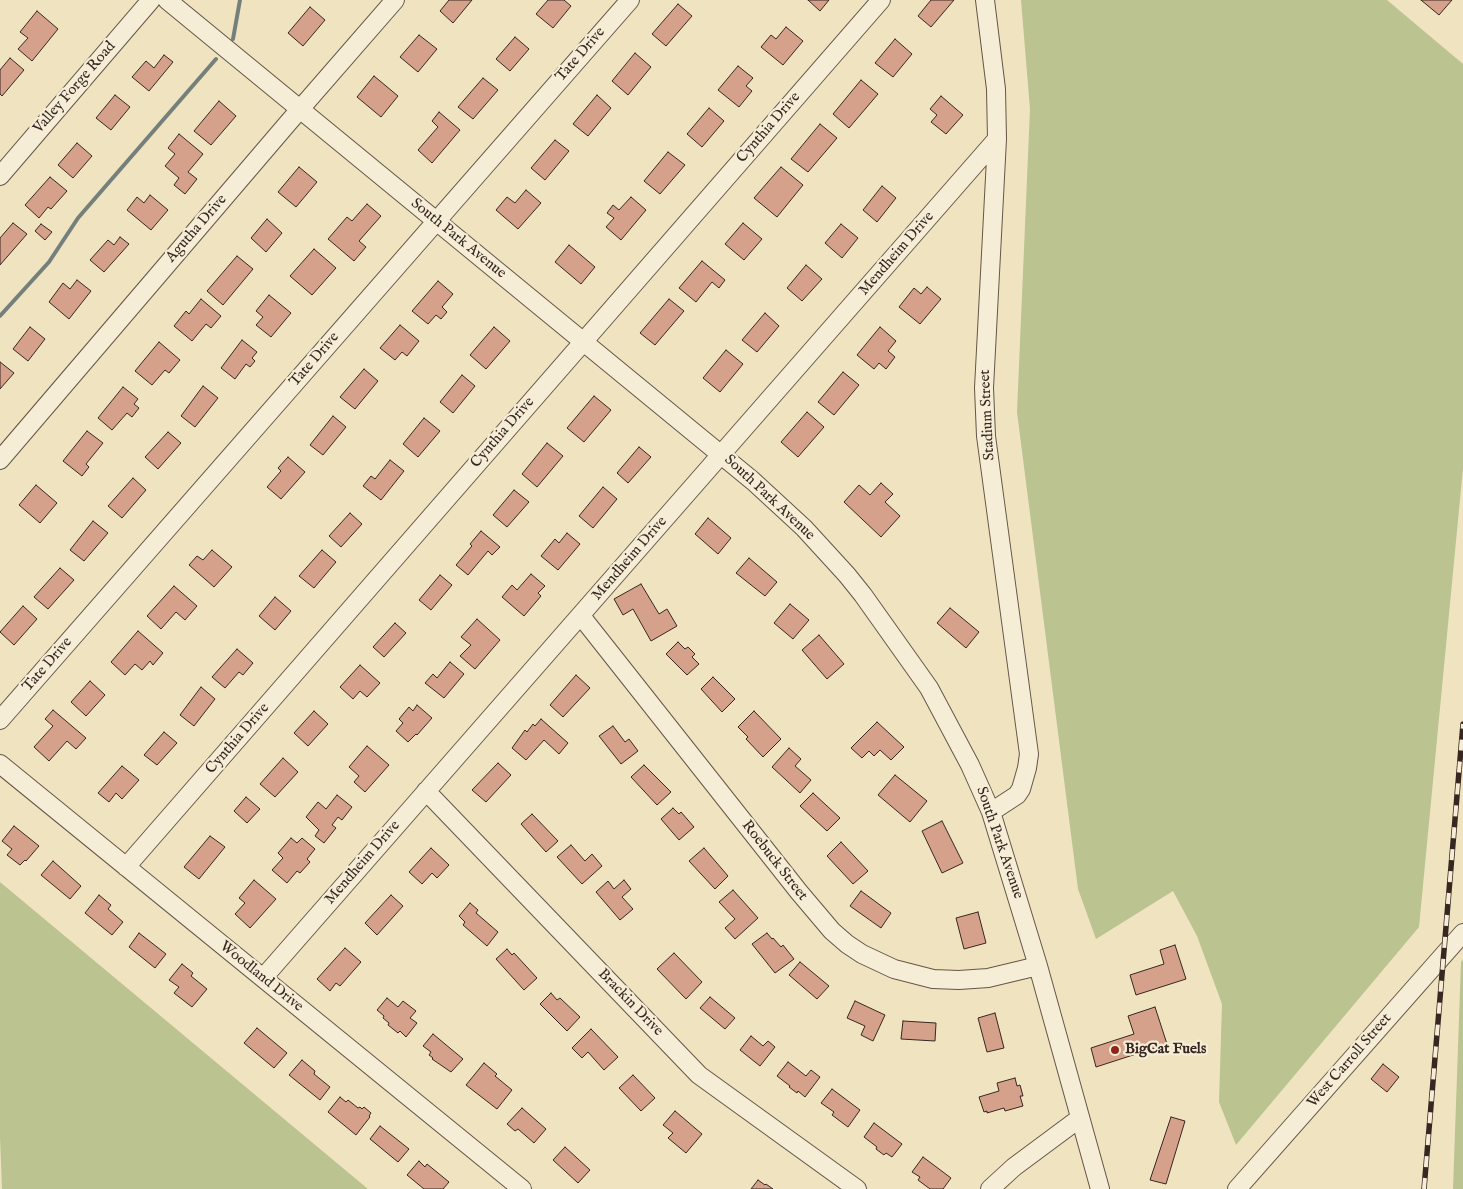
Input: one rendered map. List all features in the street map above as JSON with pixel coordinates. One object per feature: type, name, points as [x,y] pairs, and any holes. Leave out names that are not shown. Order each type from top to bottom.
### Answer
[{"type":"street","name":"Valley Forge Road","points":[[0,176],[151,0]]},
{"type":"street","name":"South Park Avenue","points":[[167,0],[299,110],[722,454],[781,506],[847,575],[886,626],[929,688],[970,765],[991,812],[1038,966],[1100,1189]]},
{"type":"street","name":"Agutha Drive","points":[[0,460],[395,0]]},
{"type":"street","name":"Tate Drive","points":[[0,720],[630,0]]},
{"type":"street","name":"Cynthia Drive","points":[[126,867],[881,0]]},
{"type":"street","name":"Stadium Street","points":[[985,0],[996,89],[997,139],[984,388],[986,436],[1028,754],[1027,768],[1021,789],[1017,795],[991,812]]},
{"type":"street","name":"Mendheim Drive","points":[[263,978],[997,139]]},
{"type":"street","name":"Roebuck Street","points":[[580,616],[799,892],[832,931],[847,944],[862,954],[894,969],[933,979],[988,978],[1038,966]]},
{"type":"street","name":"Woodland Drive","points":[[0,764],[522,1189]]},
{"type":"street","name":"Brackin Drive","points":[[426,791],[699,1075],[857,1189]]},
{"type":"street","name":"West Carroll Street","points":[[1237,1189],[1463,933]]},
{"type":"street","points":[[990,1189],[1014,1167],[1080,1118]]},
{"type":"green space","points":[[1021,0],[1387,0],[1463,64],[1463,468],[1419,927],[1236,1145],[1219,1102],[1222,1004],[1197,936],[1173,891],[1096,939],[1078,889],[1017,412],[1030,109]]},
{"type":"green space","points":[[0,882],[368,1189],[2,1189],[0,1137]]},
{"type":"green space","points":[[1463,959],[1463,1189],[1453,1189],[1461,962]]},
{"type":"building","points":[[449,0],[472,0],[453,23],[440,11]]},
{"type":"building","points":[[548,0],[564,0],[571,6],[553,28],[536,14]]},
{"type":"building","points":[[808,0],[829,0],[820,11]]},
{"type":"building","points":[[931,0],[954,0],[931,27],[918,16]]},
{"type":"building","points":[[1421,0],[1452,0],[1439,15]]},
{"type":"building","points":[[678,4],[692,16],[666,46],[652,34]]},
{"type":"building","points":[[310,7],[325,20],[303,46],[288,33]]},
{"type":"building","points":[[37,11],[58,29],[32,61],[18,49],[28,38],[20,32]]},
{"type":"building","points":[[786,27],[803,41],[783,65],[761,47],[771,35],[776,39]]},
{"type":"building","points":[[419,35],[437,49],[418,72],[400,57]]},
{"type":"building","points":[[515,37],[529,49],[510,71],[496,59]]},
{"type":"building","points":[[895,39],[912,54],[893,77],[875,63]]},
{"type":"building","points":[[635,53],[651,67],[628,95],[612,81]]},
{"type":"building","points":[[164,55],[173,62],[149,91],[132,77],[146,61],[154,68]]},
{"type":"building","points":[[10,58],[24,70],[2,96],[0,94],[0,70]]},
{"type":"building","points":[[738,66],[753,78],[746,86],[752,91],[739,107],[718,90]]},
{"type":"building","points":[[374,76],[398,96],[381,117],[357,97]]},
{"type":"building","points":[[483,78],[498,90],[473,119],[458,107]]},
{"type":"building","points":[[861,80],[878,94],[849,128],[833,114]]},
{"type":"building","points":[[115,95],[130,107],[111,130],[96,118]]},
{"type":"building","points":[[597,95],[611,108],[588,136],[573,124]]},
{"type":"building","points":[[941,96],[963,115],[946,134],[931,122],[937,115],[930,109]]},
{"type":"building","points":[[219,101],[236,116],[211,145],[194,131]]},
{"type":"building","points":[[709,108],[724,121],[702,147],[687,134]]},
{"type":"building","points":[[439,112],[460,130],[432,163],[418,150],[438,127],[432,121]]},
{"type":"building","points":[[820,124],[837,138],[808,172],[791,159]]},
{"type":"building","points":[[179,134],[203,154],[188,172],[197,179],[185,194],[174,185],[179,178],[165,166],[175,154],[168,148]]},
{"type":"building","points":[[555,140],[569,151],[545,180],[531,168]]},
{"type":"building","points":[[77,143],[92,156],[73,178],[58,165]]},
{"type":"building","points":[[668,152],[685,165],[660,194],[644,181]]},
{"type":"building","points":[[299,167],[317,182],[296,207],[278,192]]},
{"type":"building","points":[[781,167],[803,185],[777,217],[754,198]]},
{"type":"building","points":[[50,177],[67,191],[51,209],[48,207],[39,218],[25,205]]},
{"type":"building","points":[[882,186],[896,198],[877,222],[863,210]]},
{"type":"building","points":[[526,190],[541,203],[518,229],[496,210],[507,197],[515,203]]},
{"type":"building","points":[[150,195],[168,210],[151,230],[127,210],[137,197],[144,203]]},
{"type":"building","points":[[631,197],[646,210],[621,240],[606,227],[614,218],[607,213],[613,205],[619,210]]},
{"type":"building","points":[[367,204],[381,216],[359,241],[366,247],[354,261],[328,239],[347,217],[352,221]]},
{"type":"building","points":[[267,219],[282,233],[266,252],[251,238]]},
{"type":"building","points":[[13,223],[27,234],[0,265],[0,238]]},
{"type":"building","points":[[743,223],[762,239],[744,260],[725,244]]},
{"type":"building","points":[[41,224],[52,232],[45,240],[35,231]]},
{"type":"building","points":[[841,224],[858,238],[842,258],[825,243]]},
{"type":"building","points":[[120,237],[129,244],[104,272],[90,260],[108,240],[114,245]]},
{"type":"building","points":[[569,245],[595,267],[581,284],[555,262]]},
{"type":"building","points":[[314,249],[336,268],[312,295],[290,276]]},
{"type":"building","points":[[237,256],[253,269],[223,305],[207,291]]},
{"type":"building","points":[[702,261],[725,280],[719,288],[712,282],[696,302],[679,288]]},
{"type":"building","points":[[806,265],[822,279],[802,301],[787,288]]},
{"type":"building","points":[[77,280],[91,291],[69,319],[49,302],[63,283],[70,289]]},
{"type":"building","points":[[438,281],[453,294],[442,307],[447,312],[441,319],[436,315],[428,324],[412,311]]},
{"type":"building","points":[[927,287],[941,299],[920,324],[899,307],[914,288],[921,294]]},
{"type":"building","points":[[269,295],[291,313],[271,337],[256,325],[263,317],[256,311]]},
{"type":"building","points":[[201,299],[221,316],[211,328],[206,324],[192,341],[174,326],[186,311],[189,314]]},
{"type":"building","points":[[669,299],[684,311],[655,345],[640,333]]},
{"type":"building","points":[[765,313],[779,326],[757,352],[742,340]]},
{"type":"building","points":[[400,325],[419,341],[407,356],[402,352],[395,360],[380,348]]},
{"type":"building","points":[[30,327],[45,339],[28,361],[13,349]]},
{"type":"building","points":[[494,327],[510,341],[486,369],[470,355]]},
{"type":"building","points":[[880,327],[896,341],[888,351],[895,357],[886,369],[879,363],[874,369],[857,355]]},
{"type":"building","points":[[242,340],[257,352],[252,358],[255,361],[250,367],[246,364],[235,379],[221,368]]},
{"type":"building","points":[[159,342],[180,360],[169,373],[165,370],[152,385],[135,371]]},
{"type":"building","points":[[726,350],[743,364],[720,392],[703,378]]},
{"type":"building","points":[[0,362],[14,373],[0,389]]},
{"type":"building","points":[[364,369],[378,381],[355,409],[340,397]]},
{"type":"building","points":[[843,372],[859,385],[834,415],[818,402]]},
{"type":"building","points":[[462,375],[475,386],[453,413],[440,402]]},
{"type":"building","points":[[203,386],[218,398],[195,427],[181,416]]},
{"type":"building","points":[[123,387],[138,399],[134,404],[139,408],[132,417],[127,413],[112,430],[98,418]]},
{"type":"building","points":[[594,396],[611,410],[584,442],[567,428]]},
{"type":"building","points":[[807,412],[824,427],[798,457],[781,442]]},
{"type":"building","points":[[333,416],[346,427],[323,455],[310,445]]},
{"type":"building","points":[[424,418],[440,431],[418,457],[403,444]]},
{"type":"building","points":[[87,431],[103,443],[86,464],[89,467],[82,476],[63,461]]},
{"type":"building","points":[[168,432],[181,443],[158,469],[145,457]]},
{"type":"building","points":[[547,443],[563,456],[537,487],[522,474]]},
{"type":"building","points":[[639,447],[651,457],[628,483],[617,473]]},
{"type":"building","points":[[288,457],[305,472],[281,499],[267,487],[281,471],[278,468]]},
{"type":"building","points":[[390,460],[404,471],[381,500],[363,486],[371,476],[375,479]]},
{"type":"building","points":[[133,478],[146,490],[122,518],[108,506]]},
{"type":"building","points":[[881,483],[893,494],[885,502],[900,516],[881,537],[844,502],[859,485],[870,495]]},
{"type":"building","points":[[36,485],[57,503],[40,523],[19,505]]},
{"type":"building","points":[[603,487],[617,499],[593,528],[579,516]]},
{"type":"building","points":[[514,490],[529,502],[507,527],[493,515]]},
{"type":"building","points":[[350,513],[362,524],[341,547],[329,536]]},
{"type":"building","points":[[708,518],[731,538],[718,554],[695,534]]},
{"type":"building","points":[[93,521],[108,533],[84,561],[70,550]]},
{"type":"building","points":[[481,531],[500,547],[492,555],[488,551],[468,575],[456,565],[472,546],[470,544]]},
{"type":"building","points":[[567,533],[580,544],[558,570],[541,556],[555,539],[559,543]]},
{"type":"building","points":[[212,550],[232,567],[214,587],[189,565],[197,556],[203,560]]},
{"type":"building","points":[[322,550],[336,562],[314,588],[299,576]]},
{"type":"building","points":[[749,558],[777,582],[765,596],[736,573]]},
{"type":"building","points":[[60,568],[74,580],[48,609],[34,597]]},
{"type":"building","points":[[531,574],[545,586],[538,593],[541,596],[524,616],[502,597],[512,585],[517,590]]},
{"type":"building","points":[[440,575],[452,585],[431,610],[419,600]]},
{"type":"building","points":[[641,584],[659,614],[667,609],[677,626],[651,641],[633,609],[623,615],[614,599]]},
{"type":"building","points":[[174,586],[197,606],[185,620],[176,612],[161,629],[147,616]]},
{"type":"building","points":[[275,597],[291,611],[275,630],[259,616]]},
{"type":"building","points":[[790,604],[809,620],[793,639],[774,623]]},
{"type":"building","points":[[23,606],[37,619],[14,645],[0,632]]},
{"type":"building","points":[[950,608],[979,632],[966,648],[937,623]]},
{"type":"building","points":[[477,619],[500,640],[475,669],[460,656],[471,645],[461,637]]},
{"type":"building","points":[[395,623],[406,633],[384,657],[373,647]]},
{"type":"building","points":[[138,631],[163,653],[153,665],[150,661],[142,670],[135,664],[125,675],[111,662]]},
{"type":"building","points":[[819,635],[844,664],[827,679],[802,650]]},
{"type":"building","points":[[678,642],[685,649],[688,647],[695,654],[692,657],[699,664],[687,675],[666,654]]},
{"type":"building","points":[[237,649],[253,663],[243,675],[239,672],[225,688],[212,677]]},
{"type":"building","points":[[450,662],[464,674],[444,698],[425,683],[433,674],[437,678]]},
{"type":"building","points":[[360,665],[380,683],[367,697],[360,691],[353,699],[340,687]]},
{"type":"building","points":[[576,675],[590,688],[563,717],[550,705]]},
{"type":"building","points":[[713,677],[735,699],[722,712],[701,689]]},
{"type":"building","points":[[90,681],[105,695],[86,716],[71,702]]},
{"type":"building","points":[[201,687],[215,699],[194,726],[180,715]]},
{"type":"building","points":[[417,705],[432,718],[408,742],[396,731],[403,723],[399,719],[409,707],[413,711]]},
{"type":"building","points":[[53,710],[86,738],[76,749],[67,741],[49,761],[34,747],[53,726],[45,719]]},
{"type":"building","points":[[314,711],[328,724],[308,746],[294,733]]},
{"type":"building","points":[[754,711],[781,739],[763,757],[746,739],[748,737],[738,727]]},
{"type":"building","points":[[541,719],[568,743],[559,754],[544,740],[526,760],[512,748],[525,730],[527,732],[533,724],[535,726]]},
{"type":"building","points":[[877,722],[904,747],[891,760],[880,750],[874,756],[869,751],[862,758],[851,748]]},
{"type":"building","points":[[613,726],[625,742],[629,739],[638,751],[621,764],[599,736]]},
{"type":"building","points":[[164,732],[177,743],[157,765],[144,755]]},
{"type":"building","points":[[367,746],[389,765],[365,792],[354,782],[359,776],[349,767]]},
{"type":"building","points":[[789,748],[801,759],[795,766],[811,780],[800,793],[772,767]]},
{"type":"building","points":[[283,758],[298,772],[275,797],[260,784]]},
{"type":"building","points":[[498,763],[511,775],[486,802],[472,790]]},
{"type":"building","points":[[644,765],[671,792],[657,805],[631,777]]},
{"type":"building","points":[[122,766],[139,780],[122,799],[116,793],[109,802],[98,793]]},
{"type":"building","points":[[895,775],[927,801],[910,822],[878,795]]},
{"type":"building","points":[[813,793],[840,818],[827,831],[800,806]]},
{"type":"building","points":[[337,795],[352,807],[342,820],[338,817],[332,825],[336,828],[324,843],[315,836],[319,830],[306,817],[318,802],[326,809]]},
{"type":"building","points":[[246,797],[260,809],[247,823],[234,811]]},
{"type":"building","points":[[673,808],[679,814],[681,812],[694,827],[679,840],[661,819]]},
{"type":"building","points":[[532,814],[558,841],[546,852],[521,824]]},
{"type":"building","points":[[942,821],[963,863],[942,873],[922,831]]},
{"type":"building","points":[[14,826],[39,846],[20,865],[7,855],[12,849],[2,841]]},
{"type":"building","points":[[210,836],[225,847],[199,879],[184,867]]},
{"type":"building","points":[[291,838],[297,843],[302,838],[315,849],[307,859],[310,862],[300,873],[297,871],[287,883],[272,870],[283,858],[278,853]]},
{"type":"building","points":[[841,842],[868,871],[853,884],[827,856]]},
{"type":"building","points":[[571,845],[585,861],[592,854],[602,866],[582,884],[557,857]]},
{"type":"building","points":[[431,848],[449,865],[437,878],[432,873],[422,884],[409,872]]},
{"type":"building","points":[[704,848],[728,876],[715,889],[689,861]]},
{"type":"building","points":[[53,861],[81,886],[70,899],[41,875]]},
{"type":"building","points":[[254,880],[276,899],[250,928],[235,914],[245,903],[239,898]]},
{"type":"building","points":[[624,880],[631,889],[622,897],[633,909],[620,920],[596,892],[608,881],[614,889]]},
{"type":"building","points":[[733,890],[758,918],[735,939],[725,928],[735,919],[719,902]]},
{"type":"building","points":[[861,891],[891,913],[881,928],[850,906]]},
{"type":"building","points":[[99,895],[111,905],[108,909],[123,922],[112,935],[85,913]]},
{"type":"building","points":[[391,895],[403,906],[377,935],[365,923]]},
{"type":"building","points":[[470,903],[478,910],[476,913],[498,932],[487,946],[463,925],[465,922],[459,916]]},
{"type":"building","points":[[978,912],[986,943],[964,949],[956,918]]},
{"type":"building","points":[[139,933],[166,954],[155,968],[129,947]]},
{"type":"building","points":[[767,933],[781,947],[783,945],[794,959],[775,973],[752,944]]},
{"type":"building","points":[[1175,945],[1186,979],[1136,995],[1130,975],[1164,964],[1160,950]]},
{"type":"building","points":[[345,948],[361,962],[340,986],[336,983],[330,991],[317,979]]},
{"type":"building","points":[[507,949],[512,955],[514,953],[537,978],[524,990],[496,959]]},
{"type":"building","points":[[674,953],[702,982],[686,999],[657,969]]},
{"type":"building","points":[[800,962],[829,986],[817,999],[789,975]]},
{"type":"building","points":[[182,964],[193,973],[191,976],[207,989],[192,1007],[174,993],[179,987],[169,980]]},
{"type":"building","points":[[551,993],[557,1000],[560,998],[580,1017],[567,1031],[540,1004]]},
{"type":"building","points":[[710,997],[735,1018],[725,1029],[700,1008]]},
{"type":"building","points":[[387,998],[398,1007],[403,1001],[416,1011],[410,1018],[417,1023],[406,1037],[400,1031],[398,1033],[388,1025],[389,1023],[383,1018],[384,1016],[377,1010]]},
{"type":"building","points":[[855,1001],[885,1015],[873,1041],[861,1035],[865,1026],[847,1018]]},
{"type":"building","points":[[1155,1007],[1167,1044],[1096,1067],[1091,1048],[1134,1034],[1128,1016]]},
{"type":"building","points":[[995,1013],[1004,1048],[987,1052],[978,1018]]},
{"type":"building","points":[[903,1021],[936,1023],[935,1041],[901,1039]]},
{"type":"building","points":[[257,1028],[287,1053],[274,1068],[244,1043]]},
{"type":"building","points":[[591,1029],[618,1057],[604,1070],[588,1052],[582,1058],[572,1048]]},
{"type":"building","points":[[433,1034],[463,1059],[451,1072],[432,1059],[429,1055],[431,1052],[423,1046]]},
{"type":"building","points":[[751,1036],[763,1046],[768,1041],[775,1047],[760,1066],[740,1050]]},
{"type":"building","points":[[302,1060],[315,1071],[314,1074],[330,1087],[320,1100],[289,1075]]},
{"type":"building","points":[[788,1062],[806,1076],[811,1070],[820,1077],[805,1097],[789,1087],[777,1076]]},
{"type":"building","points":[[484,1063],[497,1074],[495,1076],[512,1090],[497,1109],[466,1085]]},
{"type":"building","points":[[1383,1064],[1399,1077],[1387,1092],[1371,1079]]},
{"type":"building","points":[[633,1075],[655,1098],[641,1111],[619,1088]]},
{"type":"building","points":[[1015,1078],[1017,1086],[1020,1085],[1023,1096],[1020,1096],[1023,1106],[1005,1111],[1004,1108],[987,1113],[987,1111],[984,1112],[979,1097],[999,1091],[997,1083]]},
{"type":"building","points":[[832,1089],[860,1110],[848,1127],[832,1115],[834,1112],[821,1103]]},
{"type":"building","points":[[340,1097],[346,1102],[348,1100],[358,1108],[362,1109],[364,1107],[371,1113],[356,1135],[328,1112]]},
{"type":"building","points":[[522,1108],[546,1129],[534,1143],[518,1129],[515,1131],[507,1124]]},
{"type":"building","points":[[675,1111],[702,1134],[686,1153],[668,1138],[673,1133],[663,1125]]},
{"type":"building","points":[[1171,1117],[1185,1121],[1166,1184],[1150,1180]]},
{"type":"building","points":[[874,1123],[902,1144],[892,1157],[886,1153],[884,1155],[864,1137]]},
{"type":"building","points":[[380,1126],[409,1149],[398,1162],[370,1139]]},
{"type":"building","points":[[565,1147],[590,1170],[578,1183],[553,1160]]},
{"type":"building","points":[[923,1157],[951,1178],[943,1189],[930,1189],[918,1180],[920,1177],[912,1172]]},
{"type":"building","points":[[419,1161],[425,1167],[427,1164],[449,1182],[443,1189],[424,1189],[407,1175]]},
{"type":"building","points":[[758,1180],[766,1184],[773,1189],[751,1189]]},
{"type":"waterway","points":[[233,39],[240,0]]},
{"type":"waterway","points":[[0,316],[49,262],[78,218],[216,59]]},
{"type":"railway","points":[[1424,1189],[1463,724]]},
{"type":"place","name":"BigCat Fuels","points":[[1115,1050]]}]
